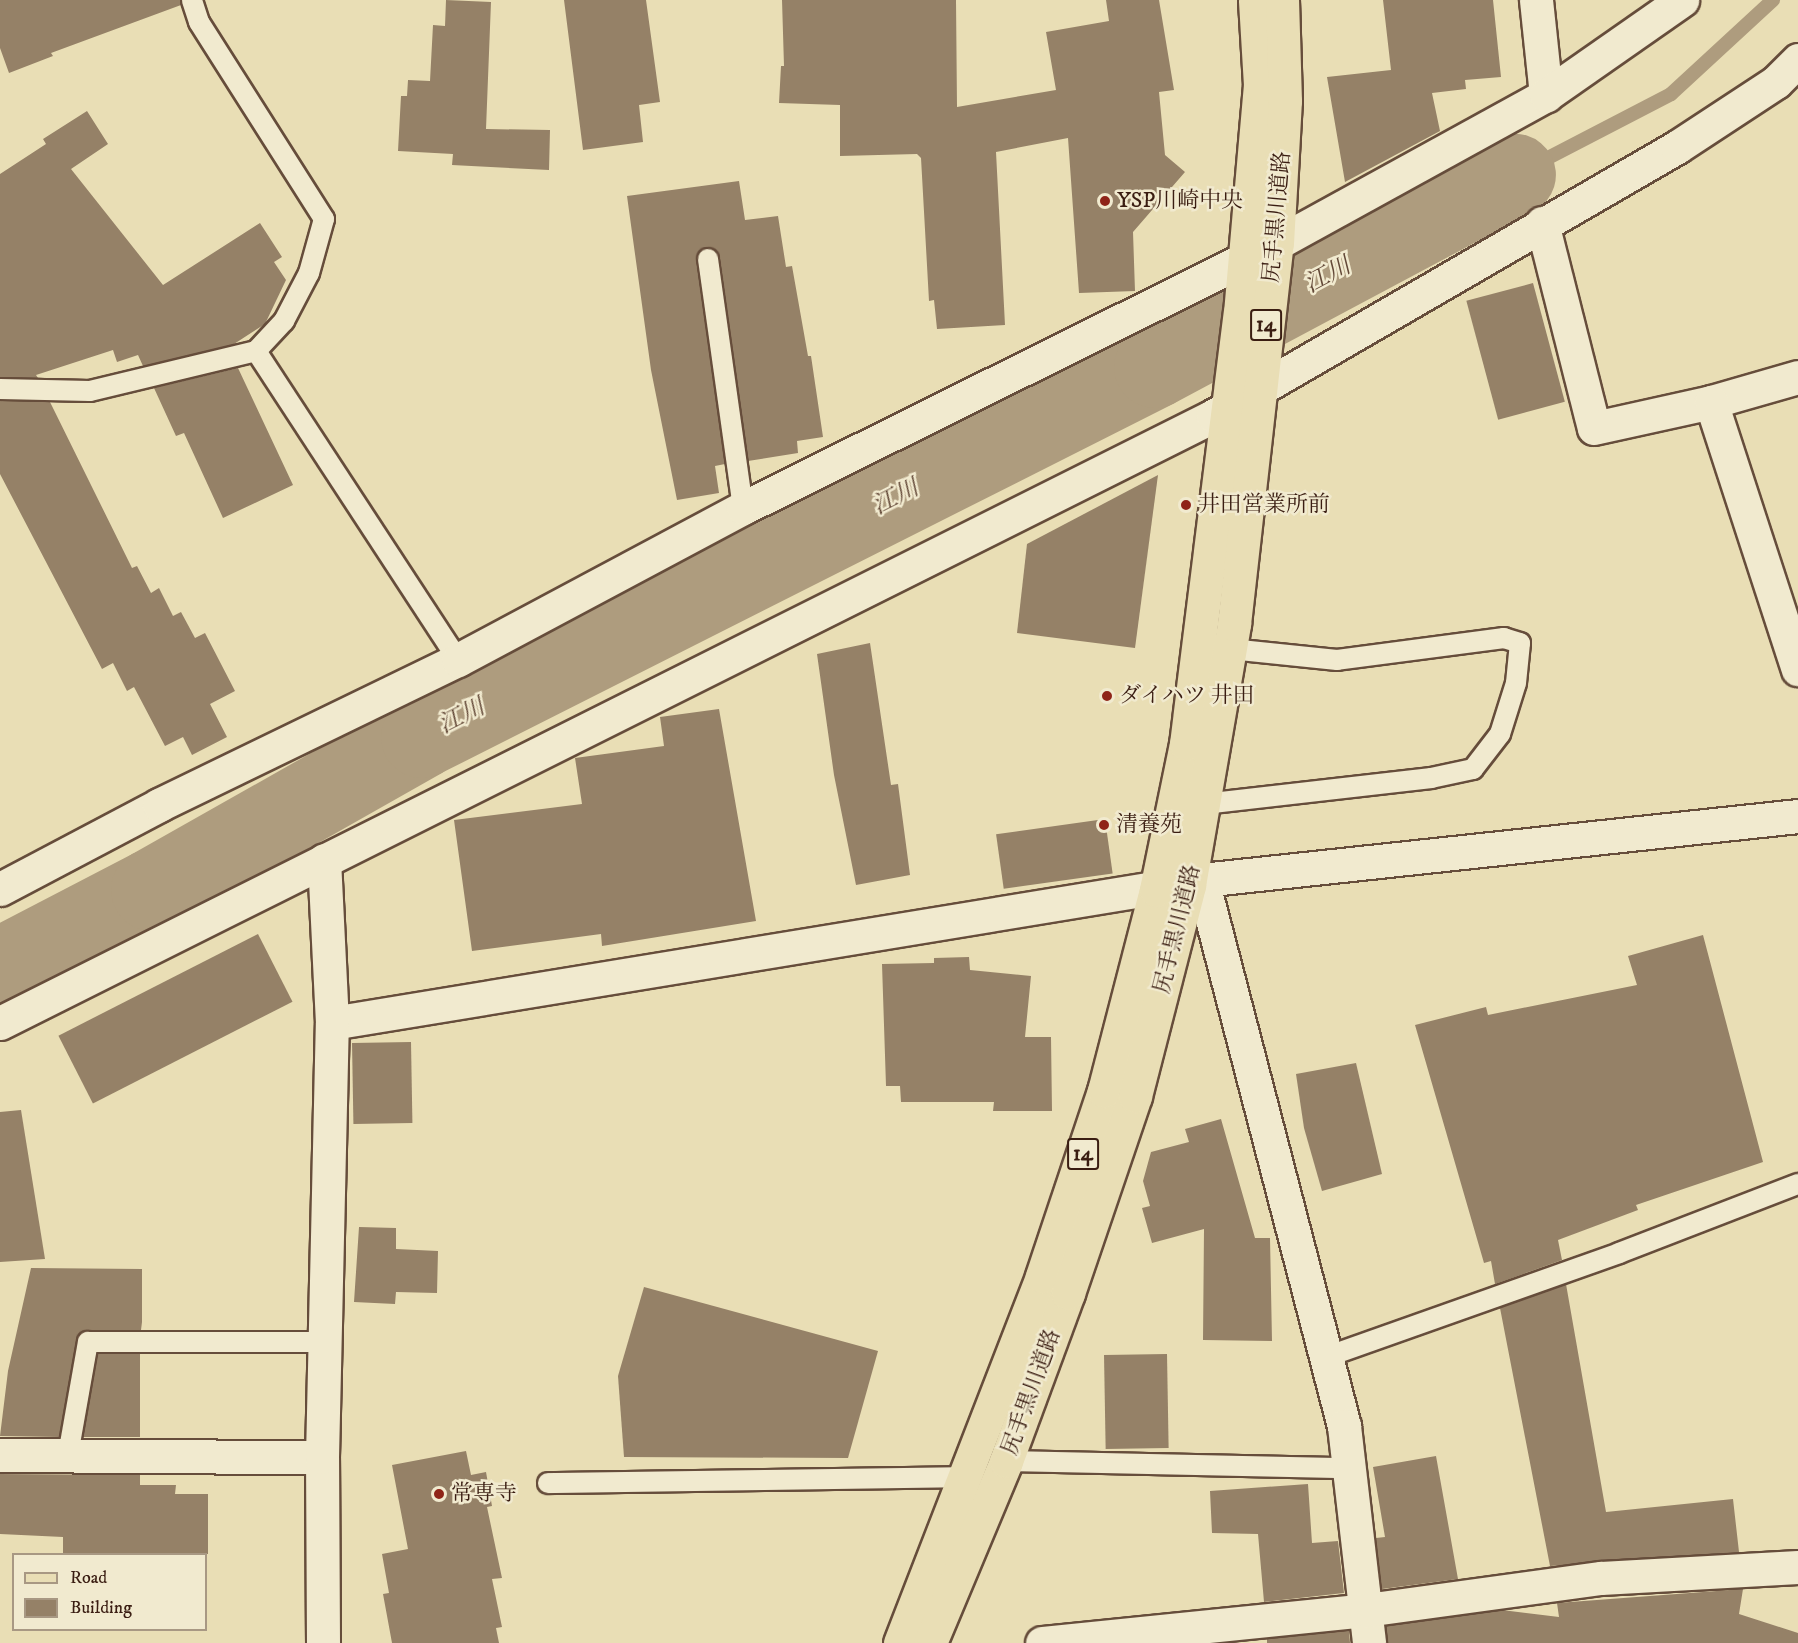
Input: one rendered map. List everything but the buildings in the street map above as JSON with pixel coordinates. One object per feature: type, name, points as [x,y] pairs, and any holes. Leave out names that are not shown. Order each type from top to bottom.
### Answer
[{"type":"main road","name":"尻手黒川道路","points":[[1215,647],[1229,407],[1246,257],[1260,85],[1255,0]]},
{"type":"main road","name":"尻手黒川道路","points":[[900,1643],[1042,1276],[1104,1091],[1156,890],[1189,804],[1258,390],[1277,243],[1285,101],[1282,0]]},
{"type":"main road","name":"尻手黒川道路","points":[[930,1643],[1006,1461],[1135,1096],[1196,883],[1189,804]]},
{"type":"street","points":[[1536,0],[1546,95]]},
{"type":"street","points":[[0,889],[159,805],[458,660],[743,508],[1277,243],[1546,95],[1682,0]]},
{"type":"street","points":[[0,1023],[1229,407],[1542,223],[1677,147],[1776,82],[1798,60]]},
{"type":"street","points":[[1542,223],[1594,428],[1712,402],[1798,377]]},
{"type":"street","points":[[1712,402],[1798,669]]},
{"type":"street","points":[[332,1023],[1196,883],[1798,816]]},
{"type":"street","points":[[323,1643],[322,1457],[327,1342],[332,1023],[324,860]]},
{"type":"street","points":[[1196,883],[1344,1426],[1369,1643]]},
{"type":"street","points":[[0,1455],[322,1457]]},
{"type":"street","points":[[1042,1643],[1366,1610],[1601,1578],[1798,1567]]},
{"type":"lane","points":[[0,389],[90,392],[256,351],[284,321],[309,273],[324,219],[199,22],[192,0]]},
{"type":"lane","points":[[708,259],[743,508]]},
{"type":"lane","points":[[256,351],[458,660]]},
{"type":"lane","points":[[1189,804],[1431,778],[1473,769],[1500,734],[1516,683],[1520,643],[1504,638],[1337,660],[1215,647]]},
{"type":"lane","points":[[1326,1357],[1619,1253],[1798,1184]]},
{"type":"lane","points":[[68,1455],[88,1342],[327,1342]]},
{"type":"lane","points":[[1006,1461],[1350,1468]]},
{"type":"lane","points":[[548,1483],[964,1478]]},
{"type":"waterway","name":"江川","points":[[1515,175],[1671,94],[1773,0]]},
{"type":"waterway","name":"江川","points":[[0,969],[152,890],[422,737],[1155,367],[1515,175]]},
{"type":"place","name":"YSP川崎中央","points":[[1105,201]]},
{"type":"place","name":"井田営業所前","points":[[1186,505]]},
{"type":"place","name":"ダイハツ 井田","points":[[1107,696]]},
{"type":"place","name":"清養苑","points":[[1104,825]]},
{"type":"place","name":"常専寺","points":[[439,1494]]}]
